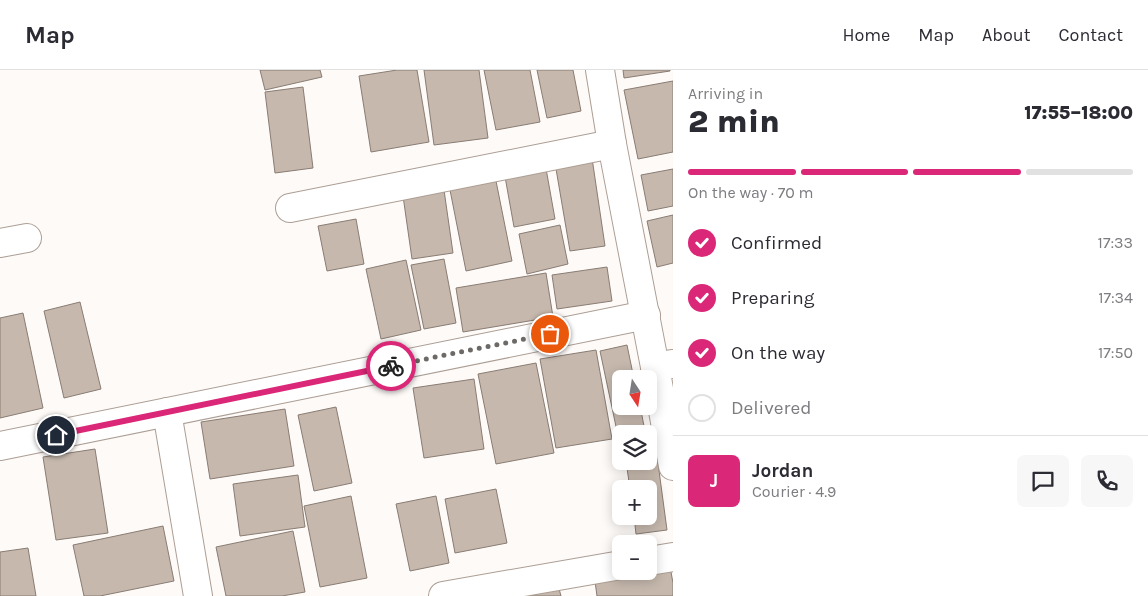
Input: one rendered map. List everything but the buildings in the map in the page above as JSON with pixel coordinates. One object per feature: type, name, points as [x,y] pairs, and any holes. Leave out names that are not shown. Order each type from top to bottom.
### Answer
[{"type":"street","points":[[600,70],[612,144],[646,314],[664,365],[673,466]]},
{"type":"street","points":[[290,208],[612,144]]},
{"type":"street","points":[[0,243],[27,238]]},
{"type":"street","points":[[0,446],[646,314]]},
{"type":"street","points":[[167,412],[198,596]]},
{"type":"street","points":[[657,560],[673,557]]},
{"type":"street","points":[[443,596],[612,568]]},
{"type":"way so far","points":[[391,366],[550,334]]},
{"type":"route","points":[[56,435],[391,366]]}]
